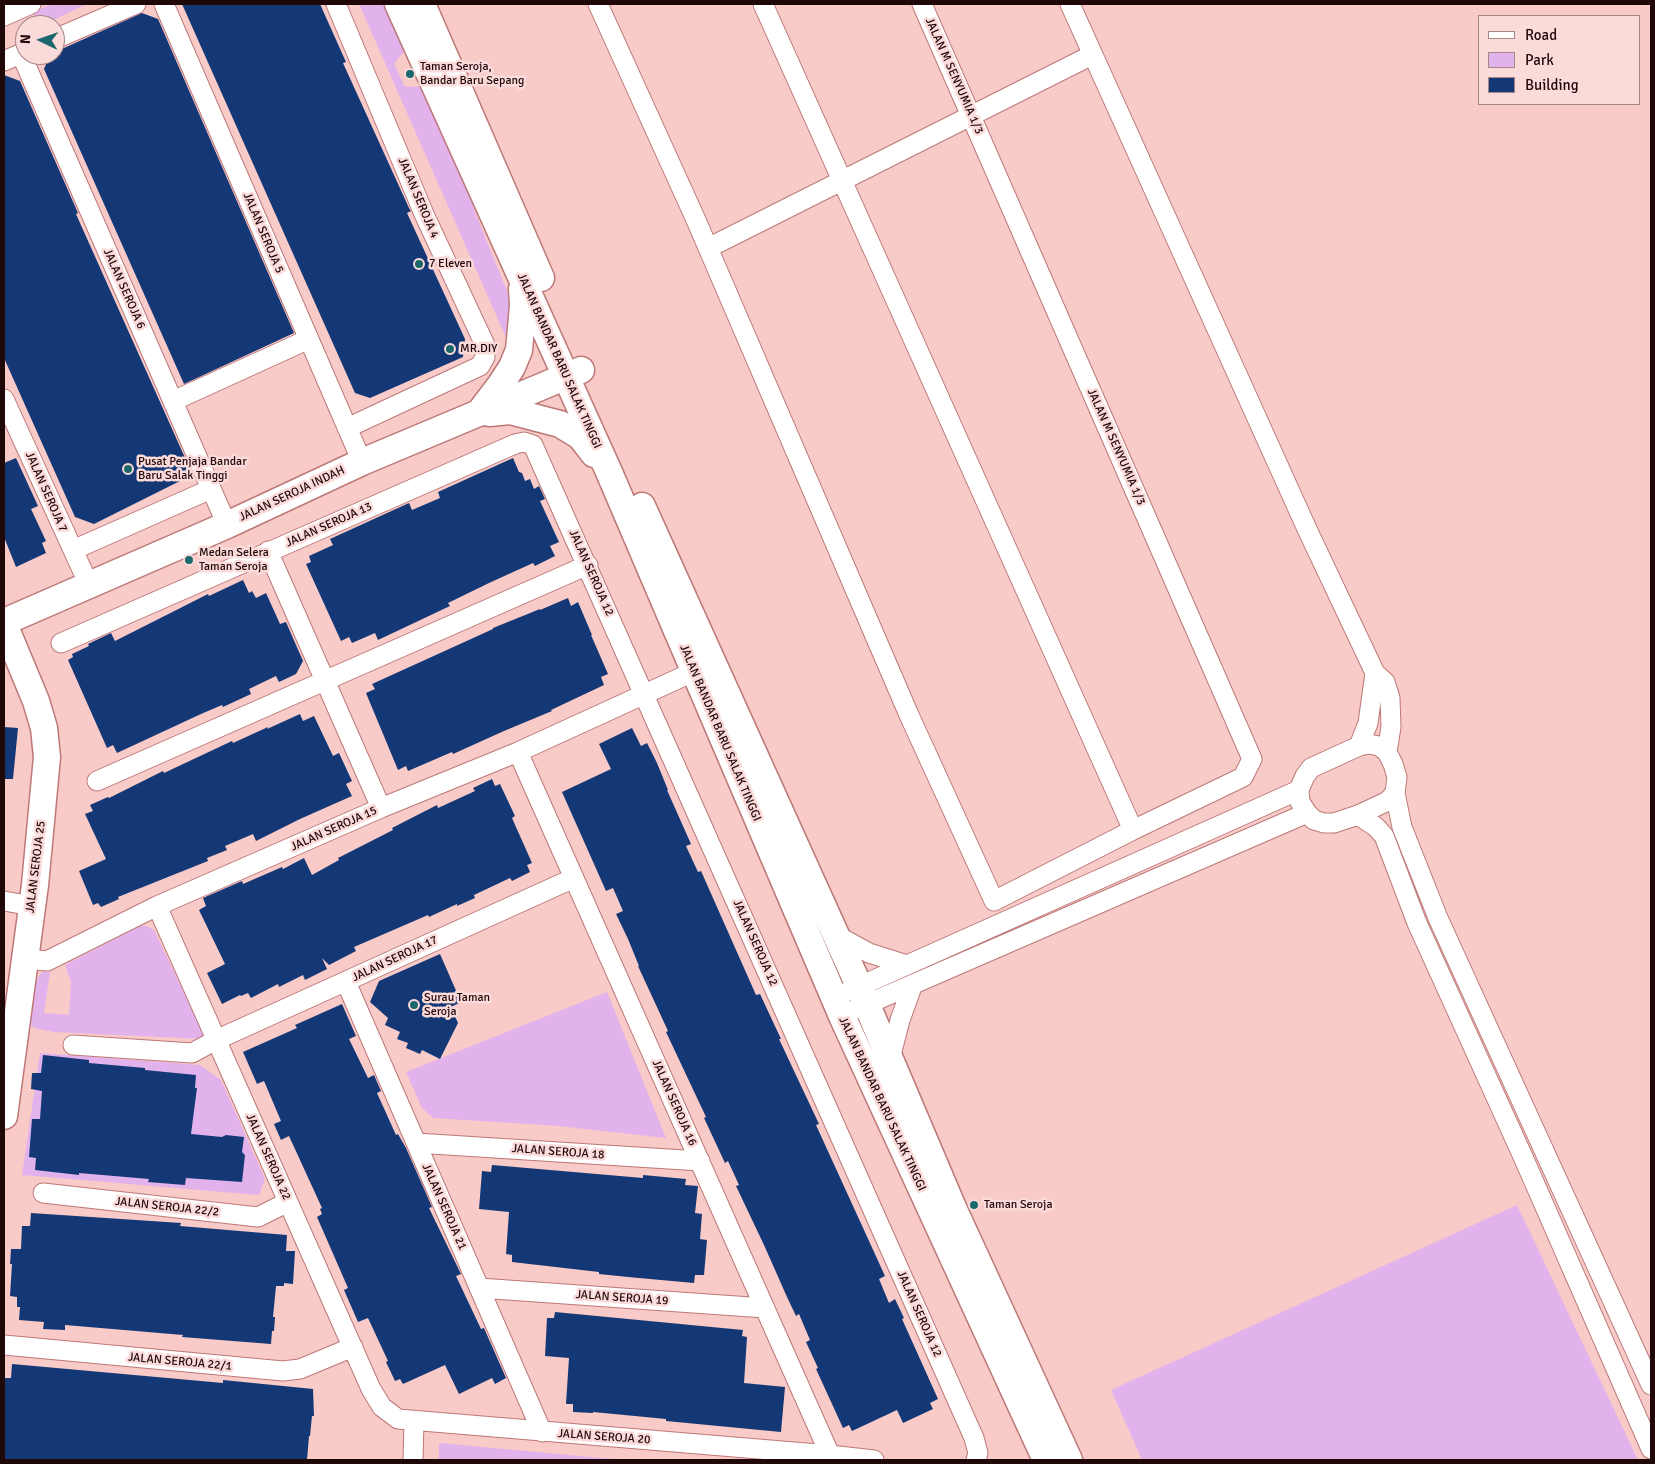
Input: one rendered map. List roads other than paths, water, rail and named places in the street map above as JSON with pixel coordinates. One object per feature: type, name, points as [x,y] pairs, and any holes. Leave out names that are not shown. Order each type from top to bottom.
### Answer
[{"type":"main road","name":"JALAN BANDAR BARU SALAK TINGGI","points":[[398,4],[521,276],[574,373],[609,472],[838,1007],[1046,1460]]},
{"type":"main road","name":"JALAN BANDAR BARU SALAK TINGGI","points":[[422,4],[574,373],[836,935],[954,1210],[1069,1460]]},
{"type":"main road","points":[[479,413],[512,367],[519,350],[523,306],[521,276]]},
{"type":"main road","name":"JALAN SEROJA INDAH","points":[[4,623],[227,525],[362,462],[574,373]]},
{"type":"main road","points":[[479,413],[510,412],[560,424],[580,436],[609,472]]},
{"type":"main road","name":"JALAN SEROJA 25","points":[[4,623],[36,701],[44,728],[47,757],[32,906],[5,1105]]},
{"type":"street","points":[[4,16],[31,4]]},
{"type":"street","points":[[65,35],[136,4]]},
{"type":"street","name":"JALAN SEROJA 5","points":[[164,4],[362,462]]},
{"type":"street","name":"JALAN SEROJA 4","points":[[336,4],[424,214],[485,345],[485,357],[480,366],[347,428]]},
{"type":"street","points":[[598,4],[708,248],[909,715],[994,901],[1133,830],[763,4]]},
{"type":"street","name":"JALAN M SENYUMIA 1/3","points":[[922,4],[1252,759],[1243,776],[1133,830]]},
{"type":"street","points":[[1070,4],[1303,521],[1375,674],[1385,682],[1390,698],[1391,727],[1387,752]]},
{"type":"street","points":[[708,248],[1092,55]]},
{"type":"street","name":"JALAN SEROJA 6","points":[[20,65],[173,401],[227,525]]},
{"type":"street","points":[[173,401],[309,339]]},
{"type":"street","name":"JALAN SEROJA 7","points":[[4,399],[88,585]]},
{"type":"street","name":"JALAN SEROJA 12","points":[[515,444],[524,442],[533,445],[588,566],[974,1438],[978,1453],[976,1460]]},
{"type":"street","name":"JALAN SEROJA 13","points":[[61,643],[515,444]]},
{"type":"street","points":[[73,550],[212,489]]},
{"type":"street","points":[[268,552],[381,808]]},
{"type":"street","points":[[97,781],[588,566]]},
{"type":"street","name":"JALAN SEROJA 15","points":[[25,959],[47,961],[157,906],[381,808],[518,752],[694,672]]},
{"type":"street","points":[[1359,746],[1368,723],[1375,674]]},
{"type":"street","points":[[1395,793],[1388,801],[1358,816],[1334,823],[1324,823],[1314,820],[1306,812],[1300,802],[1299,790],[1311,768],[1359,746],[1368,744],[1379,746],[1387,752],[1393,764],[1396,777],[1395,793],[1402,827],[1438,918],[1651,1385]]},
{"type":"street","name":"JALAN SEROJA 16","points":[[518,752],[830,1455]]},
{"type":"street","points":[[863,996],[907,965],[1299,790]]},
{"type":"street","points":[[838,1007],[863,996],[913,984],[1306,812]]},
{"type":"street","points":[[1358,816],[1376,827],[1384,836],[1417,923],[1524,1159],[1651,1449]]},
{"type":"street","name":"JALAN SEROJA 17","points":[[73,1045],[192,1053],[216,1040],[574,878]]},
{"type":"street","points":[[4,902],[32,906]]},
{"type":"street","name":"JALAN SEROJA 22","points":[[157,906],[371,1389],[382,1407]]},
{"type":"street","points":[[836,935],[869,953],[907,965]]},
{"type":"street","name":"JALAN SEROJA 21","points":[[346,982],[542,1432]]},
{"type":"street","points":[[890,1059],[900,1020],[913,984]]},
{"type":"street","name":"JALAN SEROJA 18","points":[[416,1143],[700,1161]]},
{"type":"street","name":"JALAN SEROJA 22/2","points":[[43,1194],[258,1217],[288,1202]]},
{"type":"street","name":"JALAN SEROJA 19","points":[[479,1288],[765,1308]]},
{"type":"street","name":"JALAN SEROJA 22/1","points":[[4,1345],[283,1371],[300,1369],[353,1347]]},
{"type":"street","name":"JALAN SEROJA 20","points":[[382,1407],[398,1419],[414,1421],[830,1455]]},
{"type":"street","points":[[413,1460],[414,1421]]},
{"type":"street","points":[[830,1455],[874,1460]]},
{"type":"place","name":"Taman Seroja, Bandar Baru Sepang","points":[[410,74]]},
{"type":"place","name":"7 Eleven","points":[[419,264]]},
{"type":"place","name":"MR.DIY","points":[[450,349]]},
{"type":"place","name":"Pusat Penjaja Bandar Baru Salak Tinggi","points":[[128,469]]},
{"type":"place","name":"Medan Selera Taman Seroja","points":[[189,560]]},
{"type":"place","name":"Surau Taman Seroja","points":[[414,1005]]},
{"type":"place","name":"Taman Seroja","points":[[974,1205]]}]
